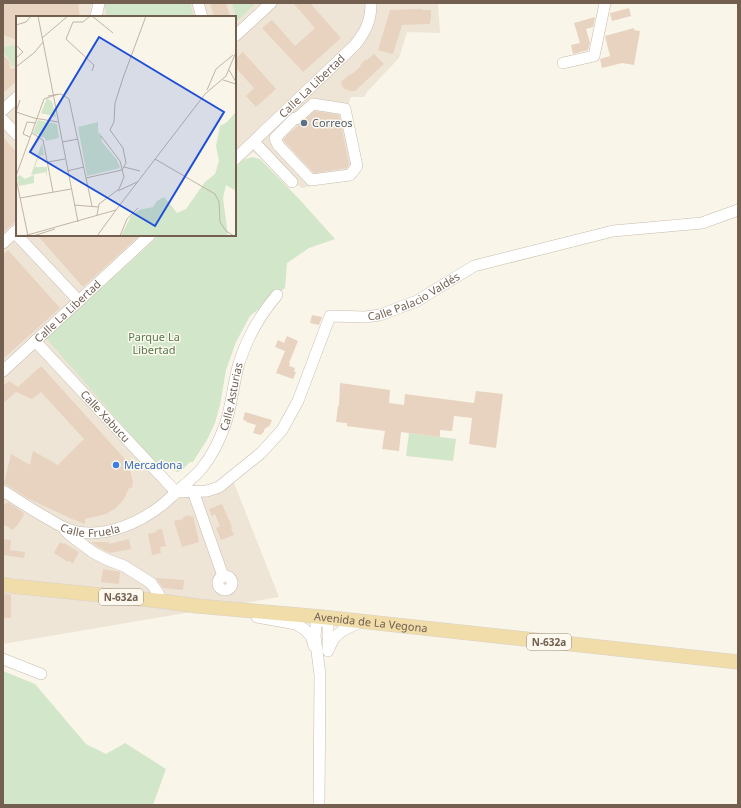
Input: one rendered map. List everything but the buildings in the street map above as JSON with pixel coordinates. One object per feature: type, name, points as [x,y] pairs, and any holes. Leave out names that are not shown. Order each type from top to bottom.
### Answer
[{"type":"main road","name":"Avenida de La Vegona","points":[[3,584],[738,662]]},
{"type":"street","points":[[96,16],[99,3]]},
{"type":"street","points":[[198,3],[202,16]]},
{"type":"street","points":[[236,35],[271,3]]},
{"type":"street","name":"Calle La Libertad","points":[[236,158],[360,40],[368,25],[371,3]]},
{"type":"street","points":[[563,63],[594,56],[605,3]]},
{"type":"street","points":[[3,110],[16,98]]},
{"type":"street","points":[[288,135],[288,129],[294,124],[296,118],[313,104],[345,110],[357,166],[350,175],[311,180],[278,145],[275,138],[296,118]]},
{"type":"street","points":[[288,109],[296,118]]},
{"type":"street","points":[[3,120],[16,134]]},
{"type":"street","points":[[254,142],[292,182]]},
{"type":"street","name":"Calle Palacio Valdés","points":[[176,492],[207,491],[219,487],[261,453],[282,430],[298,401],[330,316],[365,317],[380,315],[417,301],[474,266],[613,231],[702,224],[738,210]]},
{"type":"street","points":[[3,242],[15,231]]},
{"type":"street","points":[[20,236],[79,302]]},
{"type":"street","name":"Calle La Libertad","points":[[3,371],[149,236]]},
{"type":"street","name":"Calle Asturias","points":[[176,492],[202,468],[220,437],[231,406],[239,364],[247,340],[277,295]]},
{"type":"street","name":"Calle Xabucu","points":[[35,341],[176,492]]},
{"type":"street","name":"Calle Fruela","points":[[3,491],[64,528],[77,532],[92,533],[108,531],[129,525],[147,516],[163,505],[176,492]]},
{"type":"street","points":[[193,492],[223,576]]},
{"type":"street","points":[[64,528],[70,536],[94,553],[124,566],[151,583],[158,593],[161,601]]},
{"type":"street","points":[[238,610],[252,616],[296,624],[304,629],[310,636],[317,655]]},
{"type":"street","points":[[319,805],[320,675],[315,636],[316,625],[322,617],[328,626],[328,651]]},
{"type":"street","points":[[320,675],[334,638],[342,631],[360,622]]},
{"type":"street","points":[[3,659],[41,674]]},
{"type":"shaded area","points":[[3,3],[438,3],[440,33],[407,32],[399,58],[364,97],[351,97],[348,106],[352,177],[302,188],[253,152],[236,167],[236,16],[16,16],[16,236],[159,236],[46,338],[90,385],[179,492],[234,483],[279,597],[3,644]]},
{"type":"green space","points":[[104,3],[190,3],[194,16],[107,16]]},
{"type":"green space","points":[[232,3],[256,3],[237,21]]},
{"type":"green space","points":[[16,45],[16,68],[11,66],[10,61],[5,54],[3,56],[3,47]]},
{"type":"green space","name":"Parque La Libertad","points":[[252,157],[260,159],[335,239],[309,248],[287,263],[285,288],[250,316],[236,342],[226,370],[220,405],[215,423],[208,438],[193,462],[190,462],[178,472],[158,466],[46,338],[159,236],[236,236],[236,167],[243,160]]},
{"type":"green space","points":[[409,433],[456,439],[453,461],[406,456]]},
{"type":"green space","points":[[3,671],[35,684],[86,744],[106,754],[125,743],[166,769],[153,805],[3,805]]},
{"type":"place","name":"Correos","points":[[304,123]]},
{"type":"place","name":"Mercadona","points":[[116,465]]}]
